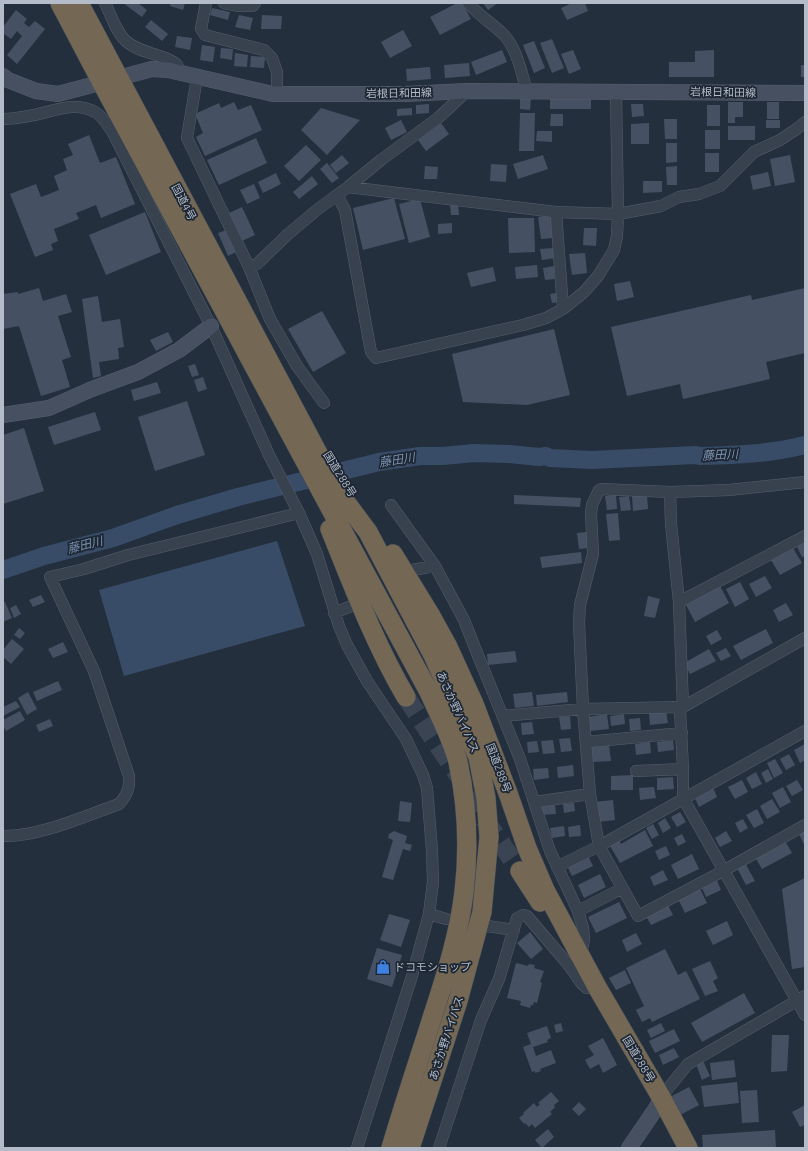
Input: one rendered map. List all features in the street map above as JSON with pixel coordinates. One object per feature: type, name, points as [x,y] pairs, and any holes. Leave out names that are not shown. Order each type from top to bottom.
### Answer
[{"type":"highway","name":"国道4号","points":[[60,3],[111,81],[280,399]]},
{"type":"highway","name":"国道4号","points":[[80,3],[111,81]]},
{"type":"highway","name":"国道288号","points":[[280,399],[332,495],[329,528],[361,608],[391,671],[406,697]]},
{"type":"highway","name":"国道288号","points":[[280,399],[332,495],[370,515],[447,645],[482,726],[508,793],[527,848],[545,890],[659,1102],[676,1148]]},
{"type":"highway","name":"あさか野バイパス","points":[[332,495],[429,692],[453,747],[463,791],[467,841],[464,892],[454,943],[440,995],[390,1148]]},
{"type":"highway","name":"あさか野バイパス","points":[[332,495],[368,532],[433,655],[478,757],[486,798],[489,837],[482,912],[458,1001],[410,1148]]},
{"type":"highway","name":"国道288号","points":[[520,871],[561,937],[587,988],[688,1148]]},
{"type":"main road","name":"岩根日和田線","points":[[3,76],[8,80],[36,92],[58,94],[152,70],[168,70],[277,94],[405,94],[467,91],[805,93]]},
{"type":"main road","points":[[3,415],[49,408],[92,389],[138,372],[179,350],[211,326]]},
{"type":"main road","points":[[630,1148],[659,1102]]},
{"type":"street","points":[[105,3],[125,41],[135,48],[169,60],[177,65],[182,74]]},
{"type":"street","points":[[206,3],[201,28],[205,35],[264,50],[272,58],[277,72],[277,94]]},
{"type":"street","points":[[224,3],[247,7],[253,6],[255,3]]},
{"type":"street","points":[[468,3],[509,40],[518,61],[527,91]]},
{"type":"street","points":[[197,77],[187,138],[250,267],[270,320],[296,366],[324,403]]},
{"type":"street","points":[[250,267],[257,264],[297,226],[348,188],[381,160],[438,118],[467,91]]},
{"type":"street","points":[[338,195],[345,210],[371,352],[376,358],[523,325],[546,318],[563,308],[584,292],[598,276],[614,250],[617,236],[618,214],[616,91]]},
{"type":"street","points":[[3,119],[34,115],[67,107],[77,107],[95,112],[112,131],[211,326],[269,455],[297,509],[317,554],[334,613],[344,639],[357,665],[406,739],[423,775],[427,788],[432,851],[433,882],[428,914],[412,976],[357,1148]]},
{"type":"street","points":[[348,188],[556,212],[618,214],[656,208],[680,197],[714,190],[720,186],[754,152],[780,140],[805,122]]},
{"type":"street","points":[[556,212],[563,308]]},
{"type":"street","points":[[805,482],[729,490],[670,492],[601,489],[597,492],[592,505],[593,554],[580,605],[579,623],[583,710],[590,794],[599,846],[621,889],[638,916],[805,825]]},
{"type":"street","points":[[670,492],[670,524],[679,602],[683,707],[680,710],[682,733],[683,798],[723,871],[801,998],[805,1015]]},
{"type":"street","points":[[391,505],[435,566],[464,620],[503,716],[550,851],[578,911],[583,928],[584,939],[582,950],[579,954]]},
{"type":"street","points":[[3,836],[31,834],[68,823],[119,804],[130,788],[129,776],[102,694],[87,657],[50,577],[84,569],[128,555],[297,509]]},
{"type":"street","points":[[679,602],[805,536]]},
{"type":"street","points":[[412,570],[435,566]]},
{"type":"street","points":[[334,613],[354,605]]},
{"type":"street","points":[[503,716],[583,710],[683,707],[805,638]]},
{"type":"street","points":[[557,867],[599,846],[805,731]]},
{"type":"street","points":[[586,742],[682,733]]},
{"type":"street","points":[[636,771],[683,769]]},
{"type":"street","points":[[534,802],[590,794]]},
{"type":"street","points":[[578,911],[621,889]]},
{"type":"street","points":[[428,914],[446,919]]},
{"type":"street","points":[[439,1148],[481,1020],[499,979],[517,918],[523,915],[527,916],[567,963],[582,984],[587,988]]},
{"type":"street","points":[[480,925],[496,926],[514,930]]},
{"type":"street","points":[[659,1102],[688,1064],[801,998]]},
{"type":"water","points":[[277,541],[305,626],[124,676],[99,590]]},
{"type":"building","points":[[123,3],[138,3],[147,10],[142,17]]},
{"type":"building","points":[[171,3],[185,3],[183,10],[170,6]]},
{"type":"building","points":[[457,3],[462,3],[471,19],[440,35],[430,17]]},
{"type":"building","points":[[483,3],[498,3],[488,10]]},
{"type":"building","points":[[572,3],[585,3],[588,11],[567,20],[561,8]]},
{"type":"building","points":[[212,8],[230,12],[228,20],[210,15]]},
{"type":"building","points":[[16,10],[27,19],[24,23],[29,27],[35,21],[45,29],[17,64],[7,55],[22,36],[17,31],[11,39],[3,33],[3,27]]},
{"type":"building","points":[[239,15],[253,18],[250,30],[235,27]]},
{"type":"building","points":[[262,15],[282,16],[281,29],[261,29]]},
{"type":"building","points":[[151,20],[168,34],[162,41],[145,27]]},
{"type":"building","points":[[403,30],[412,46],[390,58],[381,42]]},
{"type":"building","points":[[177,36],[192,38],[190,50],[175,47]]},
{"type":"building","points":[[552,39],[564,68],[552,73],[540,43]]},
{"type":"building","points":[[534,41],[545,68],[534,73],[523,45]]},
{"type":"building","points":[[202,45],[215,47],[213,62],[200,60]]},
{"type":"building","points":[[221,48],[233,49],[232,60],[220,58]]},
{"type":"building","points":[[502,50],[507,62],[476,75],[471,62]]},
{"type":"building","points":[[573,50],[581,69],[569,74],[561,54]]},
{"type":"building","points":[[714,50],[714,77],[669,77],[669,62],[695,62],[695,51]]},
{"type":"building","points":[[235,53],[248,55],[247,67],[234,66]]},
{"type":"building","points":[[251,56],[265,57],[264,68],[250,67]]},
{"type":"building","points":[[469,63],[470,76],[445,78],[444,65]]},
{"type":"building","points":[[801,65],[805,65],[805,77],[801,77]]},
{"type":"building","points":[[430,67],[431,79],[407,81],[406,69]]},
{"type":"building","points":[[520,97],[531,97],[530,110],[520,109]]},
{"type":"building","points":[[550,98],[591,99],[591,109],[550,109]]},
{"type":"building","points":[[234,102],[238,110],[251,105],[262,130],[205,156],[196,137],[203,133],[195,114],[219,103],[221,108]]},
{"type":"building","points":[[728,102],[743,102],[743,117],[735,117],[735,123],[728,123]]},
{"type":"building","points":[[767,102],[779,102],[779,119],[767,119]]},
{"type":"building","points":[[429,104],[429,113],[416,114],[416,105]]},
{"type":"building","points":[[631,104],[643,104],[644,116],[632,117]]},
{"type":"building","points":[[707,105],[720,105],[720,126],[707,126]]},
{"type":"building","points":[[321,108],[360,120],[327,155],[301,130]]},
{"type":"building","points":[[412,108],[412,115],[397,116],[397,109]]},
{"type":"building","points":[[520,113],[535,113],[534,151],[519,151]]},
{"type":"building","points":[[551,114],[563,114],[563,126],[550,126]]},
{"type":"building","points":[[664,119],[677,119],[677,139],[665,139]]},
{"type":"building","points":[[401,120],[407,132],[391,140],[385,128]]},
{"type":"building","points":[[766,120],[780,120],[780,128],[766,128]]},
{"type":"building","points":[[441,123],[449,134],[426,151],[418,140]]},
{"type":"building","points":[[649,123],[649,144],[631,144],[631,124]]},
{"type":"building","points":[[728,126],[755,126],[755,140],[728,140]]},
{"type":"building","points":[[705,130],[720,130],[720,149],[705,149]]},
{"type":"building","points":[[537,131],[552,131],[552,142],[536,141]]},
{"type":"building","points":[[89,135],[100,163],[116,157],[135,204],[101,218],[96,205],[76,213],[79,219],[54,229],[58,241],[51,244],[53,250],[35,257],[10,194],[36,184],[41,197],[59,190],[54,176],[67,170],[63,159],[73,155],[68,144]]},
{"type":"building","points":[[256,138],[267,163],[219,185],[207,160]]},
{"type":"building","points":[[666,143],[677,143],[677,162],[666,163]]},
{"type":"building","points":[[306,145],[321,160],[299,181],[284,166]]},
{"type":"building","points":[[705,153],[719,153],[719,172],[705,172]]},
{"type":"building","points":[[342,155],[349,163],[336,173],[330,165]]},
{"type":"building","points":[[543,155],[548,169],[518,179],[513,164]]},
{"type":"building","points":[[790,155],[795,182],[775,186],[770,159]]},
{"type":"building","points":[[327,163],[339,178],[332,183],[320,169]]},
{"type":"building","points":[[491,164],[507,165],[506,182],[490,181]]},
{"type":"building","points":[[425,166],[438,167],[437,179],[424,179]]},
{"type":"building","points":[[677,166],[677,185],[667,185],[666,167]]},
{"type":"building","points":[[768,172],[771,186],[753,190],[750,176]]},
{"type":"building","points":[[276,173],[281,184],[263,193],[258,182]]},
{"type":"building","points":[[312,176],[318,184],[299,199],[293,192]]},
{"type":"building","points":[[643,181],[662,181],[662,192],[643,193]]},
{"type":"building","points":[[254,184],[260,198],[247,204],[240,190]]},
{"type":"building","points":[[394,198],[405,239],[363,250],[353,208]]},
{"type":"building","points":[[420,199],[430,237],[409,243],[399,204]]},
{"type":"building","points":[[458,203],[459,215],[451,215],[450,204]]},
{"type":"building","points":[[242,207],[255,235],[242,241],[229,213]]},
{"type":"building","points":[[145,212],[161,252],[106,275],[89,235]]},
{"type":"building","points":[[551,215],[553,238],[541,239],[538,217]]},
{"type":"building","points":[[508,218],[534,218],[535,252],[509,253]]},
{"type":"building","points":[[452,223],[452,233],[438,234],[438,224]]},
{"type":"building","points":[[584,228],[597,228],[596,246],[583,245]]},
{"type":"building","points":[[227,230],[236,252],[228,256],[218,233]]},
{"type":"building","points":[[554,248],[555,258],[542,260],[540,249]]},
{"type":"building","points":[[585,253],[587,273],[572,275],[569,254]]},
{"type":"building","points":[[537,265],[538,277],[516,279],[515,267]]},
{"type":"building","points":[[554,266],[555,279],[545,280],[543,268]]},
{"type":"building","points":[[493,267],[496,281],[471,287],[467,273]]},
{"type":"building","points":[[630,281],[634,297],[617,301],[614,284]]},
{"type":"building","points":[[39,288],[43,301],[66,294],[72,312],[58,316],[71,357],[62,360],[70,387],[41,396],[19,326],[3,329],[3,294],[18,292],[18,294]]},
{"type":"building","points":[[805,288],[805,353],[766,362],[770,379],[683,399],[680,384],[627,396],[611,327],[751,295],[752,300]]},
{"type":"building","points":[[556,293],[558,302],[552,303],[550,294]]},
{"type":"building","points":[[98,296],[102,322],[120,319],[124,347],[118,348],[119,359],[99,362],[101,376],[93,378],[82,299]]},
{"type":"building","points":[[322,311],[346,353],[313,372],[288,329]]},
{"type":"building","points":[[554,329],[570,395],[527,405],[463,402],[452,354]]},
{"type":"building","points":[[168,332],[173,342],[156,351],[150,340]]},
{"type":"building","points":[[195,364],[199,375],[192,377],[188,366]]},
{"type":"building","points":[[203,377],[207,389],[198,392],[194,380]]},
{"type":"building","points":[[157,382],[161,393],[134,401],[131,390]]},
{"type":"building","points":[[187,401],[205,455],[155,471],[138,417]]},
{"type":"building","points":[[95,412],[101,430],[54,445],[48,427]]},
{"type":"building","points":[[24,428],[44,491],[3,504],[3,435]]},
{"type":"building","points":[[514,495],[581,498],[580,507],[514,504]]},
{"type":"building","points":[[616,495],[617,509],[607,510],[605,496]]},
{"type":"building","points":[[647,495],[648,509],[633,511],[632,496]]},
{"type":"building","points":[[629,496],[631,510],[621,511],[619,497]]},
{"type":"building","points":[[618,513],[620,540],[609,541],[606,514]]},
{"type":"building","points":[[586,532],[588,548],[579,549],[577,533]]},
{"type":"building","points":[[805,542],[805,556],[802,557],[797,547]]},
{"type":"building","points":[[793,548],[802,563],[780,575],[771,560]]},
{"type":"building","points":[[581,552],[582,563],[542,568],[540,557]]},
{"type":"building","points":[[765,576],[772,588],[756,597],[749,584]]},
{"type":"building","points":[[740,582],[749,599],[735,607],[726,589]]},
{"type":"building","points":[[720,586],[729,603],[695,622],[686,605]]},
{"type":"building","points":[[41,595],[45,602],[33,607],[29,600]]},
{"type":"building","points":[[648,596],[660,599],[655,618],[644,616]]},
{"type":"building","points":[[5,602],[12,618],[3,622],[3,603]]},
{"type":"building","points":[[786,603],[793,615],[779,622],[773,610]]},
{"type":"building","points":[[16,605],[21,614],[14,618],[10,608]]},
{"type":"building","points":[[19,628],[25,633],[20,639],[14,635]]},
{"type":"building","points":[[766,629],[773,643],[741,660],[733,646]]},
{"type":"building","points":[[717,630],[722,639],[711,645],[706,636]]},
{"type":"building","points":[[12,639],[24,649],[11,664],[3,657],[3,650]]},
{"type":"building","points":[[63,642],[68,652],[53,658],[48,649]]},
{"type":"building","points":[[726,648],[731,656],[721,661],[716,653]]},
{"type":"building","points":[[709,649],[716,661],[690,674],[684,663]]},
{"type":"building","points":[[515,651],[517,662],[488,665],[487,654]]},
{"type":"building","points":[[58,681],[62,690],[37,701],[33,692]]},
{"type":"building","points":[[28,692],[37,709],[27,715],[18,698]]},
{"type":"building","points":[[532,692],[534,706],[515,708],[513,694]]},
{"type":"building","points":[[567,692],[568,702],[537,706],[536,695]]},
{"type":"building","points":[[16,701],[20,707],[3,716],[3,707]]},
{"type":"building","points":[[20,711],[25,720],[6,731],[3,726],[3,720]]},
{"type":"building","points":[[666,711],[668,723],[650,725],[649,713]]},
{"type":"building","points":[[607,714],[609,729],[589,731],[587,717]]},
{"type":"building","points":[[624,714],[625,724],[611,726],[610,716]]},
{"type":"building","points":[[570,716],[571,729],[561,730],[559,717]]},
{"type":"building","points":[[640,718],[641,730],[630,731],[629,719]]},
{"type":"building","points":[[50,719],[53,726],[39,732],[36,725]]},
{"type":"building","points":[[532,722],[534,734],[522,735],[521,723]]},
{"type":"building","points":[[570,738],[572,751],[561,752],[559,739]]},
{"type":"building","points":[[553,740],[555,753],[543,754],[541,741]]},
{"type":"building","points":[[673,740],[674,750],[658,752],[657,742]]},
{"type":"building","points":[[537,741],[539,752],[528,753],[527,742]]},
{"type":"building","points":[[650,742],[651,753],[636,755],[635,744]]},
{"type":"building","points":[[805,744],[805,760],[800,763],[794,750]]},
{"type":"building","points":[[609,745],[611,761],[593,762],[591,747]]},
{"type":"building","points":[[789,754],[795,765],[786,770],[780,759]]},
{"type":"building","points":[[775,759],[783,773],[774,778],[767,763]]},
{"type":"building","points":[[573,765],[574,776],[558,778],[557,767]]},
{"type":"building","points":[[548,768],[549,778],[534,780],[533,769]]},
{"type":"building","points":[[768,769],[773,779],[766,783],[761,773]]},
{"type":"building","points":[[756,772],[762,784],[752,789],[746,778]]},
{"type":"building","points":[[633,775],[633,790],[611,790],[611,776]]},
{"type":"building","points":[[673,777],[674,789],[657,790],[657,778]]},
{"type":"building","points":[[742,780],[748,792],[735,799],[728,787]]},
{"type":"building","points":[[797,780],[803,790],[792,796],[786,786]]},
{"type":"building","points":[[654,787],[656,798],[640,800],[639,788]]},
{"type":"building","points":[[783,787],[791,802],[780,808],[772,793]]},
{"type":"building","points":[[713,788],[717,797],[699,807],[695,798]]},
{"type":"building","points":[[772,799],[780,812],[767,819],[760,806]]},
{"type":"building","points":[[613,800],[615,820],[597,822],[595,802]]},
{"type":"building","points":[[400,801],[412,803],[410,822],[398,821]]},
{"type":"building","points":[[574,803],[575,811],[564,813],[563,804]]},
{"type":"building","points":[[555,805],[556,814],[542,815],[541,806]]},
{"type":"building","points":[[757,809],[764,823],[754,828],[746,815]]},
{"type":"building","points":[[680,812],[686,822],[677,827],[671,817]]},
{"type":"building","points":[[665,818],[671,828],[663,833],[658,823]]},
{"type":"building","points":[[743,819],[748,828],[740,833],[735,823]]},
{"type":"building","points":[[653,824],[659,835],[652,839],[646,828]]},
{"type":"building","points":[[580,825],[581,836],[569,837],[568,827]]},
{"type":"building","points":[[564,826],[565,836],[552,838],[550,828]]},
{"type":"building","points":[[645,830],[653,846],[620,863],[609,844],[619,839],[621,844]]},
{"type":"building","points":[[394,831],[407,836],[405,843],[412,845],[410,851],[403,849],[393,880],[382,877],[393,840],[388,838],[389,834]]},
{"type":"building","points":[[726,831],[732,841],[720,847],[715,838]]},
{"type":"building","points":[[805,831],[805,846],[799,834]]},
{"type":"building","points":[[682,834],[686,842],[678,846],[674,838]]},
{"type":"building","points":[[785,841],[792,853],[762,869],[755,857]]},
{"type":"building","points":[[666,846],[670,855],[659,860],[655,851]]},
{"type":"building","points":[[692,854],[699,869],[678,879],[671,865]]},
{"type":"building","points":[[588,856],[593,866],[572,876],[567,866]]},
{"type":"building","points":[[745,863],[755,881],[746,885],[737,868]]},
{"type":"building","points":[[663,870],[668,880],[654,886],[650,877]]},
{"type":"building","points":[[600,874],[606,887],[584,898],[578,885]]},
{"type":"building","points":[[805,878],[805,967],[792,969],[782,889]]},
{"type":"building","points":[[717,881],[721,890],[706,897],[702,888]]},
{"type":"building","points":[[700,889],[707,903],[685,913],[678,899]]},
{"type":"building","points":[[619,902],[627,918],[596,933],[588,917]]},
{"type":"building","points":[[668,905],[673,915],[651,925],[646,916]]},
{"type":"building","points":[[389,914],[410,920],[401,947],[380,940]]},
{"type":"building","points":[[727,921],[733,935],[713,945],[706,931]]},
{"type":"building","points":[[530,932],[543,949],[531,959],[517,943]]},
{"type":"building","points":[[636,933],[642,944],[627,952],[622,940]]},
{"type":"building","points":[[377,948],[402,955],[392,987],[367,979]]},
{"type":"building","points":[[665,949],[678,975],[686,971],[700,999],[652,1022],[650,1018],[642,1022],[636,1010],[644,1006],[626,968]]},
{"type":"building","points":[[710,961],[718,978],[713,981],[718,991],[705,996],[692,969]]},
{"type":"building","points":[[516,963],[528,966],[529,964],[535,965],[534,968],[544,971],[540,982],[542,983],[537,1003],[534,1002],[530,1008],[520,1005],[521,1001],[507,998]]},
{"type":"building","points":[[625,970],[631,983],[616,990],[609,978]]},
{"type":"building","points":[[744,993],[755,1013],[702,1042],[691,1023]]},
{"type":"building","points":[[561,1023],[563,1031],[556,1033],[554,1025]]},
{"type":"building","points":[[661,1023],[665,1031],[651,1038],[647,1030]]},
{"type":"building","points":[[547,1026],[551,1038],[547,1040],[548,1042],[533,1047],[536,1056],[551,1050],[556,1063],[540,1069],[541,1071],[535,1073],[535,1071],[532,1072],[523,1047],[531,1044],[527,1033]]},
{"type":"building","points":[[674,1029],[680,1041],[655,1053],[649,1041]]},
{"type":"building","points":[[772,1035],[789,1035],[787,1071],[771,1072]]},
{"type":"building","points":[[603,1038],[617,1065],[603,1073],[599,1064],[590,1069],[585,1060],[594,1055],[588,1046]]},
{"type":"building","points":[[674,1048],[679,1057],[663,1065],[659,1055]]},
{"type":"building","points":[[734,1060],[736,1077],[712,1080],[710,1063]]},
{"type":"building","points":[[703,1061],[710,1076],[702,1080],[696,1064]]},
{"type":"building","points":[[737,1082],[739,1103],[704,1107],[701,1086]]},
{"type":"building","points":[[689,1087],[699,1105],[680,1115],[670,1097]]},
{"type":"building","points":[[757,1090],[759,1122],[742,1123],[740,1091]]},
{"type":"building","points":[[551,1092],[559,1101],[554,1105],[555,1107],[550,1112],[552,1114],[535,1128],[532,1124],[529,1127],[525,1123],[524,1124],[519,1118],[524,1114],[523,1113],[534,1103],[537,1107],[540,1104],[538,1103]]},
{"type":"building","points":[[579,1102],[586,1109],[579,1116],[572,1109]]},
{"type":"building","points":[[805,1105],[805,1125],[800,1127],[792,1112]]},
{"type":"building","points":[[548,1129],[554,1137],[542,1148],[535,1140]]},
{"type":"building","points":[[775,1130],[776,1148],[703,1148],[702,1135]]},
{"type":"waterway","name":"藤田川","points":[[3,570],[44,556],[113,538],[177,515],[238,497],[379,462],[420,456],[443,456],[474,453],[539,457],[546,456],[550,458],[592,460],[752,454],[805,445]]},
{"type":"tunnel","points":[[406,697],[461,779],[483,817],[520,871]]},
{"type":"place","name":"ドコモショップ","points":[[383,967]]}]
